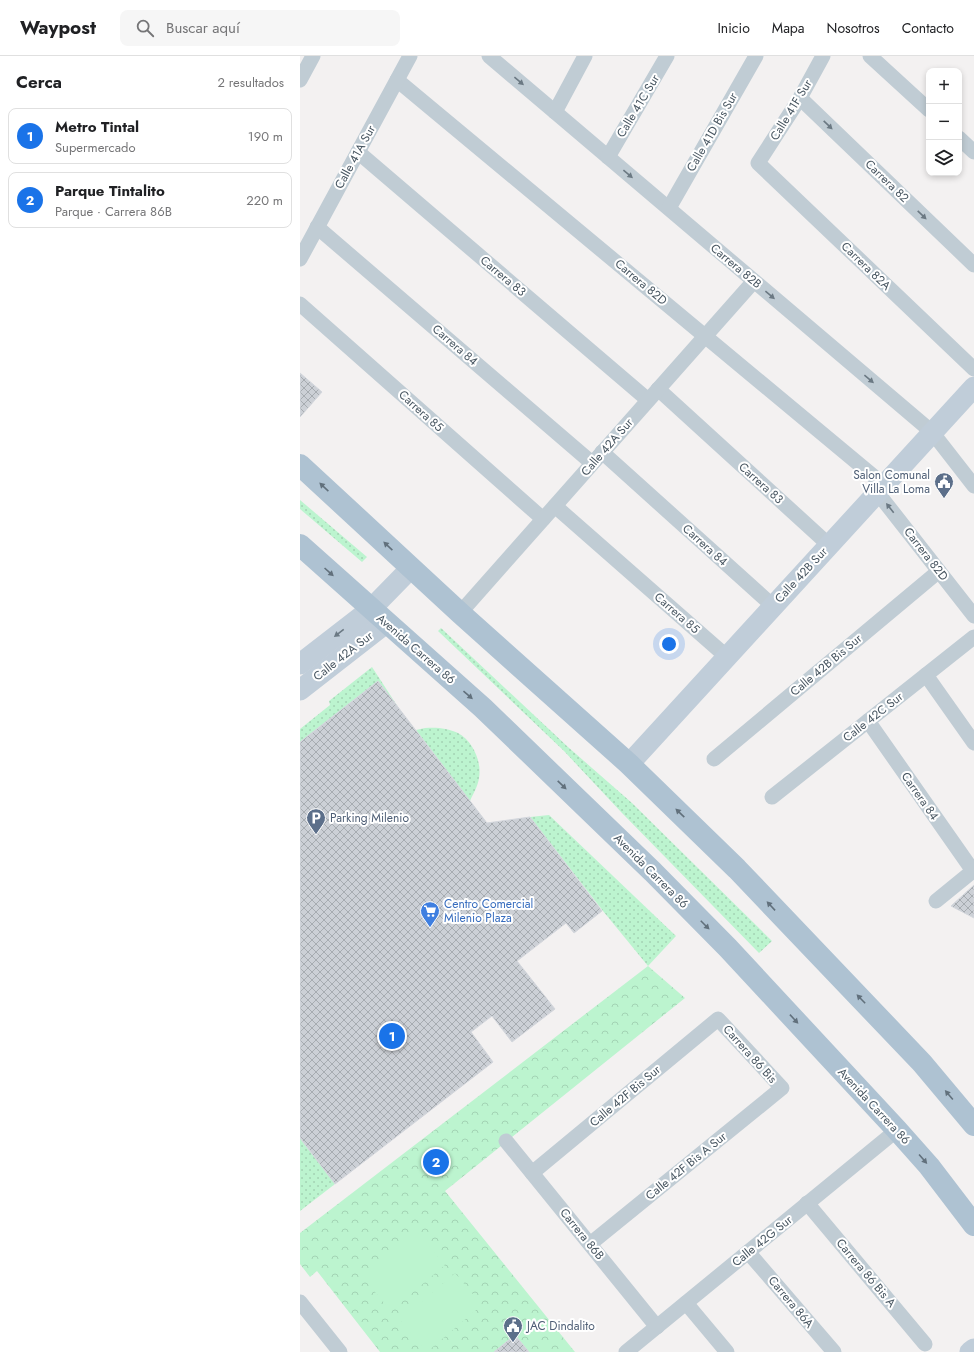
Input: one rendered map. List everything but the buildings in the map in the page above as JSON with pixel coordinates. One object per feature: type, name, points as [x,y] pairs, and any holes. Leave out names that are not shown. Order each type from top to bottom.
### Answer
[{"type":"main road","points":[[300,465],[460,613],[629,764],[737,869],[922,1063],[974,1125]]},
{"type":"main road","name":"Avenida Carrera 86","points":[[300,545],[483,708],[653,872],[728,948],[897,1130],[929,1166],[974,1225]]},
{"type":"street","points":[[300,80],[313,56]]},
{"type":"street","name":"Calle 41A Sur","points":[[300,259],[410,56]]},
{"type":"street","points":[[555,112],[585,56]]},
{"type":"street","name":"Calle 41C Sur","points":[[608,157],[668,56]]},
{"type":"street","name":"Calle 41D Bis Sur","points":[[669,208],[756,56]]},
{"type":"street","name":"Calle 41F Sur","points":[[758,163],[800,98],[822,56]]},
{"type":"street","points":[[870,56],[926,107]]},
{"type":"street","name":"Carrera 82B","points":[[493,57],[555,112],[932,432],[974,486]]},
{"type":"street","name":"Carrera 82D","points":[[398,80],[705,336],[881,488],[939,571],[974,616]]},
{"type":"street","name":"Carrera 82","points":[[800,98],[974,265]]},
{"type":"street","points":[[961,140],[974,152]]},
{"type":"street","name":"Carrera 83","points":[[358,152],[653,394],[829,545]]},
{"type":"street","name":"Carrera 82A","points":[[758,163],[974,369]]},
{"type":"street","name":"Carrera 84","points":[[317,227],[597,458],[773,606]]},
{"type":"street","name":"Calle 42A Sur","points":[[460,613],[754,281]]},
{"type":"street","name":"Carrera 85","points":[[300,304],[543,519]]},
{"type":"street","name":"Calle 42B Sur","points":[[629,764],[974,387]]},
{"type":"street","name":"Carrera 85","points":[[555,506],[727,657]]},
{"type":"street","name":"Calle 42A Sur","points":[[300,690],[378,616],[411,568]]},
{"type":"street","name":"Calle 42B Bis Sur","points":[[714,759],[939,571]]},
{"type":"street","name":"Calle 42A Sur","points":[[300,664],[378,616]]},
{"type":"street","name":"Calle 42C Sur","points":[[772,797],[974,637]]},
{"type":"street","points":[[926,675],[974,743]]},
{"type":"street","name":"Carrera 84","points":[[868,721],[973,871]]},
{"type":"street","points":[[936,901],[973,871]]},
{"type":"street","name":"Carrera 86 Bis","points":[[718,1019],[782,1088]]},
{"type":"street","name":"Calle 42F Bis Sur","points":[[532,1173],[718,1019]]},
{"type":"street","name":"Calle 42F Bis A Sur","points":[[590,1244],[782,1088]]},
{"type":"street","name":"Calle 42G Sur","points":[[626,1352],[897,1130]]},
{"type":"street","name":"Carrera 86B","points":[[506,1141],[657,1327]]},
{"type":"street","name":"Carrera 86 Bis A","points":[[807,1203],[925,1344]]},
{"type":"street","name":"Carrera 86A","points":[[748,1252],[834,1352]]},
{"type":"street","points":[[300,1302],[340,1352]]},
{"type":"street","points":[[686,1303],[727,1352]]},
{"type":"street","points":[[970,1352],[974,1349]]},
{"type":"green space","points":[[300,500],[367,557],[362,562],[300,509]]},
{"type":"green space","points":[[441,628],[568,747],[632,803],[772,941],[759,953],[622,813],[564,751],[438,631]]},
{"type":"green space","points":[[372,667],[400,710],[378,681],[300,742],[300,729],[330,705],[329,701]]},
{"type":"green space","points":[[425,728],[442,728],[454,731],[468,741],[472,747],[478,759],[480,772],[478,784],[470,801],[416,730]]},
{"type":"green space","points":[[549,815],[676,936],[648,966],[530,817]]},
{"type":"green space","points":[[648,966],[685,998],[445,1191],[575,1352],[529,1352],[515,1335],[494,1352],[380,1352],[317,1271],[310,1277],[300,1264],[300,1233]]},
{"type":"green space","points":[[300,1138],[335,1184],[300,1211]]},
{"type":"green space","points":[[418,1233],[445,1265],[391,1311],[364,1279]]},
{"type":"green space","points":[[455,1273],[482,1305],[427,1352],[400,1320]]},
{"type":"place","name":"Salon Comunal Villa La Loma","points":[[944,499]]},
{"type":"place","name":"Parking Milenio","points":[[316,835]]},
{"type":"place","name":"Centro Comercial Milenio Plaza","points":[[430,928]]},
{"type":"place","name":"Metro Tintal","points":[[392,1036]]},
{"type":"place","name":"Parque Tintalito","points":[[436,1162]]},
{"type":"place","name":"JAC Dindalito","points":[[513,1343]]}]
